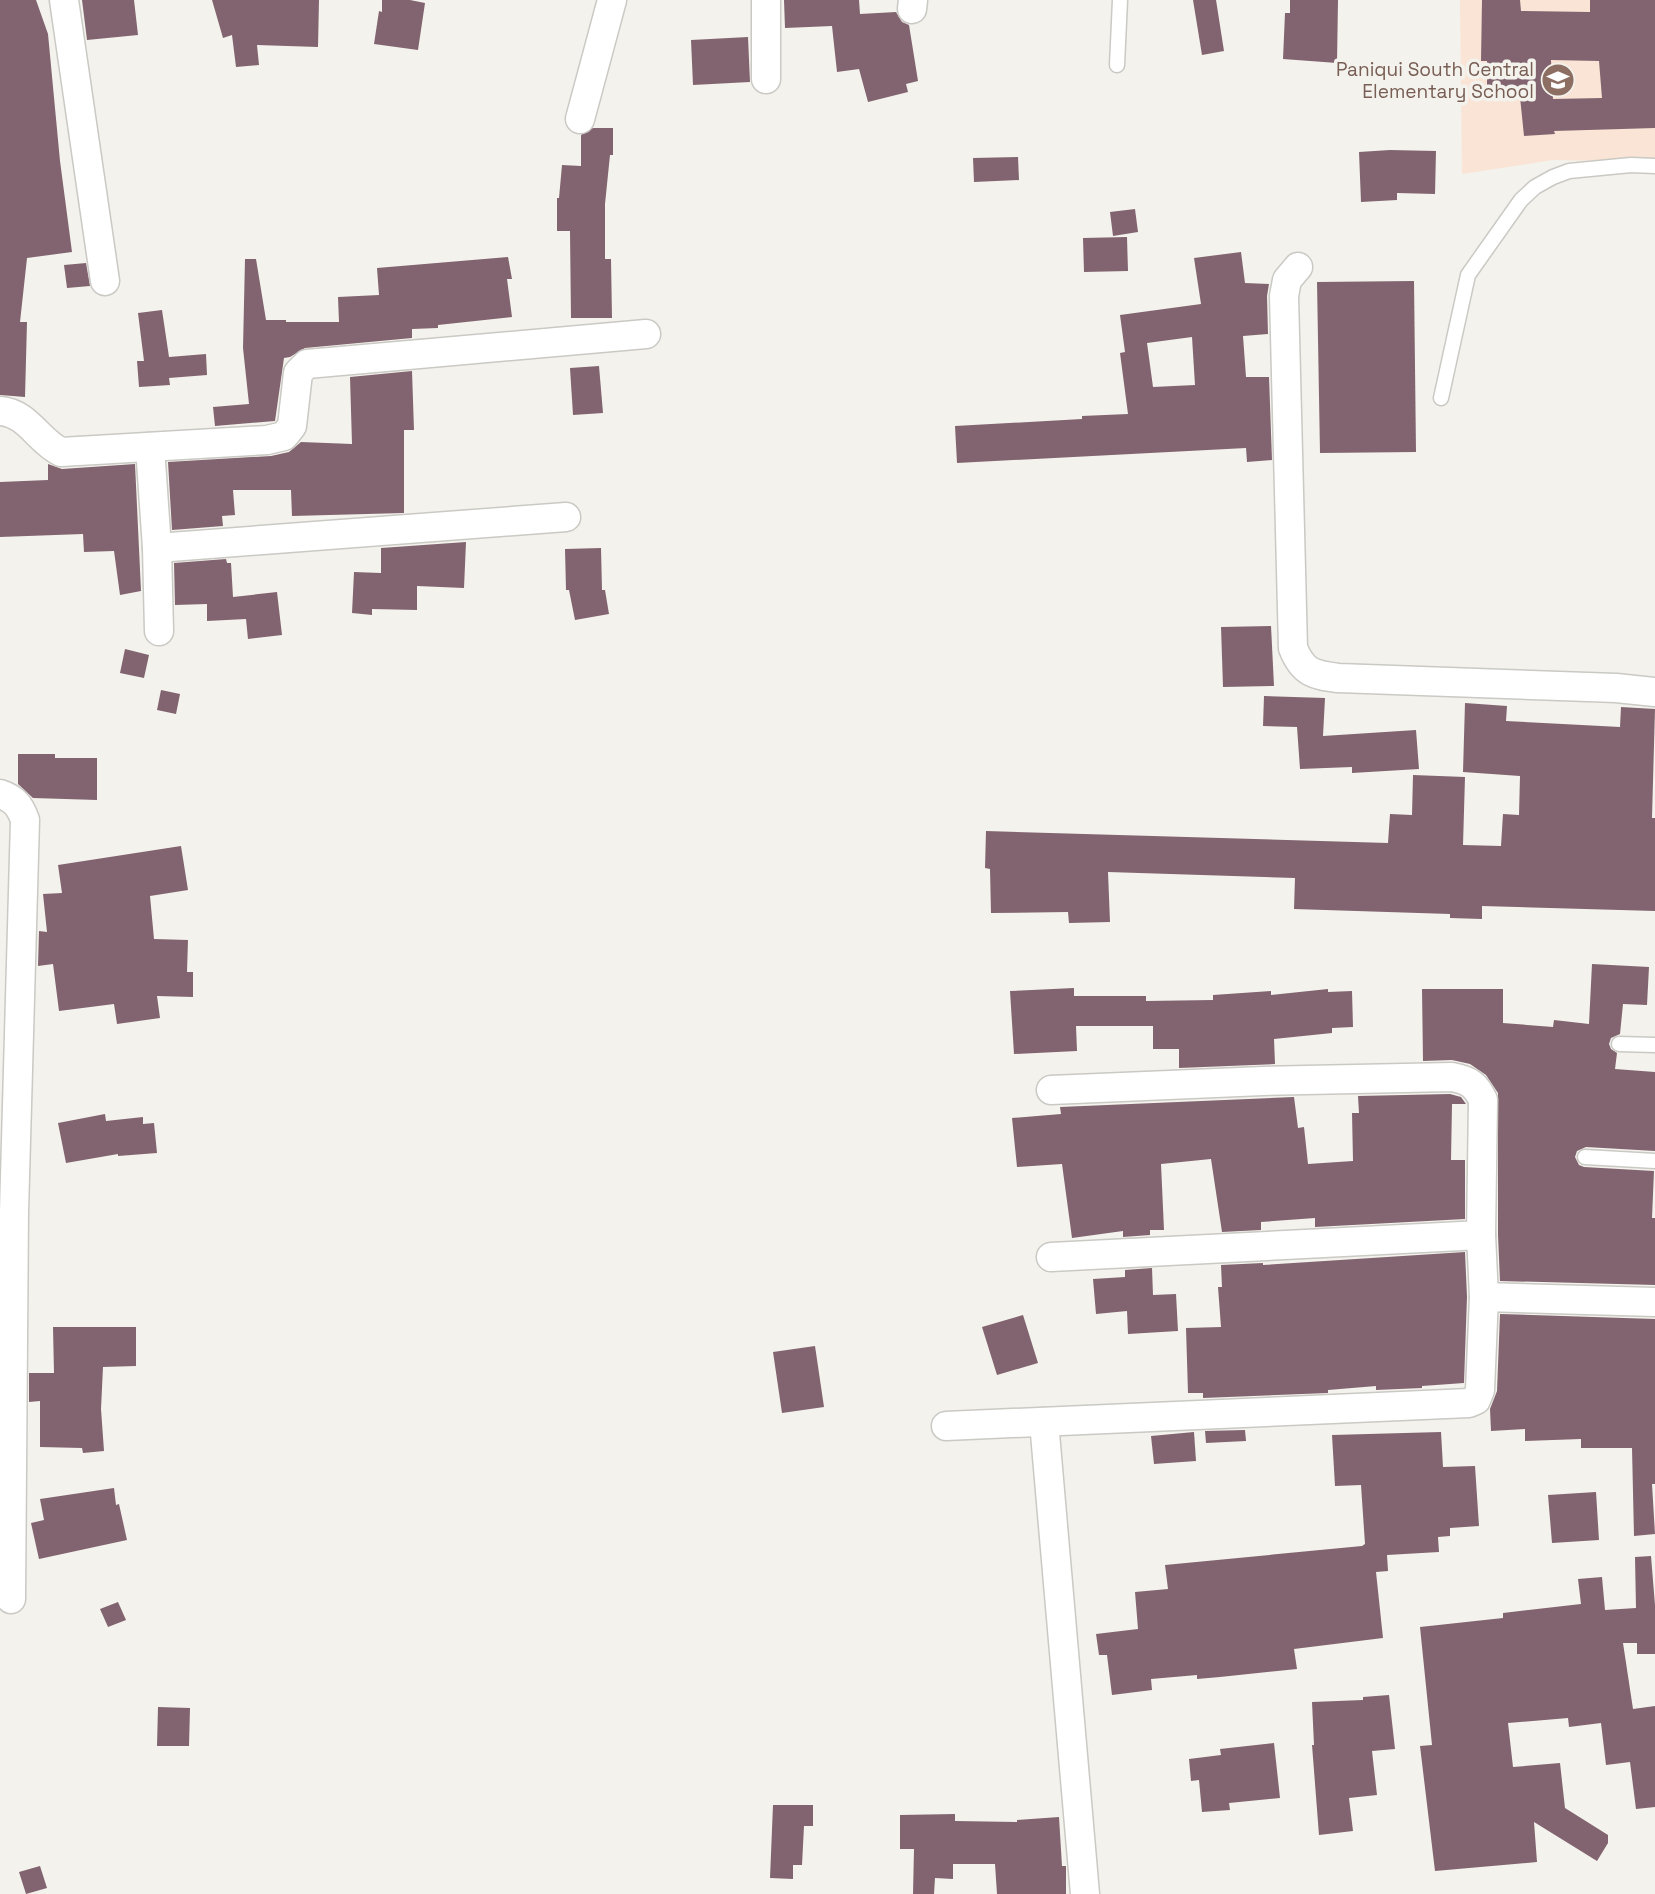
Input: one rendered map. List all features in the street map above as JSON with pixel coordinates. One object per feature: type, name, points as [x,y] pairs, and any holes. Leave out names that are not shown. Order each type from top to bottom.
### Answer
[{"type":"street","points":[[64,0],[105,281]]},
{"type":"street","points":[[580,119],[612,0]]},
{"type":"street","points":[[766,0],[766,79]]},
{"type":"street","points":[[1298,267],[1287,281],[1284,296],[1293,648],[1299,664],[1316,675],[1338,678],[1616,688],[1655,692]]},
{"type":"street","points":[[0,411],[18,415],[49,447],[61,452],[267,440],[284,436],[292,426],[298,373],[307,364],[646,334]]},
{"type":"street","points":[[150,447],[159,631]]},
{"type":"street","points":[[157,548],[566,517]]},
{"type":"street","points":[[0,794],[12,798],[20,807],[25,820],[14,1212],[11,1599]]},
{"type":"street","points":[[946,1426],[1469,1403],[1476,1400],[1480,1390],[1484,1297],[1481,1235],[1483,1100],[1476,1086],[1464,1079],[1452,1077],[1051,1090]]},
{"type":"street","points":[[1051,1257],[1481,1235]]},
{"type":"street","points":[[1484,1297],[1655,1302]]},
{"type":"street","points":[[1044,1422],[1085,1894]]},
{"type":"lane","points":[[1118,65],[1121,0]]},
{"type":"lane","points":[[1441,398],[1468,275],[1521,201],[1535,187],[1569,171],[1631,165],[1655,166]]},
{"type":"lane","points":[[1619,1044],[1655,1045]]},
{"type":"lane","points":[[1584,1157],[1655,1161]]},
{"type":"shaded area","name":"Paniqui South Central Elementary School","points":[[1460,0],[1655,0],[1655,162],[1553,160],[1462,174]]},
{"type":"building","points":[[0,0],[36,0],[48,34],[72,252],[27,258],[20,322],[27,322],[25,397],[0,395]]},
{"type":"building","points":[[82,0],[134,0],[138,35],[87,40]]},
{"type":"building","points":[[212,0],[319,0],[318,47],[257,45],[259,65],[236,67],[232,35],[223,38]]},
{"type":"building","points":[[382,0],[425,3],[418,50],[374,44],[379,11],[382,12]]},
{"type":"building","points":[[784,0],[859,0],[860,14],[896,12],[902,22],[909,25],[918,81],[906,84],[908,92],[868,102],[859,69],[837,72],[832,26],[785,28]]},
{"type":"building","points":[[1193,0],[1216,0],[1224,51],[1202,55]]},
{"type":"building","points":[[1290,0],[1338,0],[1337,63],[1283,59],[1285,13],[1290,13]]},
{"type":"building","points":[[1482,0],[1520,0],[1521,11],[1590,12],[1590,0],[1655,0],[1655,128],[1554,131],[1555,134],[1524,136],[1520,97],[1487,97],[1487,61],[1481,61]],"holes":[[[1551,60],[1599,61],[1602,98],[1553,99]]]},
{"type":"building","points":[[748,37],[750,82],[693,85],[691,40]]},
{"type":"building","points":[[593,128],[613,128],[613,155],[610,155],[605,204],[605,259],[611,259],[612,318],[571,318],[570,231],[557,231],[557,198],[562,165],[581,166],[581,135]]},
{"type":"building","points":[[1436,151],[1435,194],[1397,193],[1397,200],[1361,202],[1359,152]]},
{"type":"building","points":[[1018,157],[1019,180],[974,182],[973,158]]},
{"type":"building","points":[[1135,209],[1138,232],[1113,236],[1110,212]]},
{"type":"building","points":[[1127,237],[1128,271],[1084,272],[1083,238]]},
{"type":"building","points":[[1241,252],[1245,283],[1269,284],[1268,334],[1243,336],[1246,377],[1269,377],[1272,460],[1247,462],[1246,448],[957,463],[955,426],[1128,414],[1120,353],[1125,352],[1120,315],[1201,304],[1194,258]],"holes":[[[1192,337],[1195,385],[1153,387],[1147,343]]]},
{"type":"building","points":[[508,257],[512,279],[507,279],[512,317],[438,325],[438,328],[412,329],[412,338],[305,348],[284,358],[275,421],[215,426],[213,407],[249,404],[243,348],[245,259],[256,259],[266,320],[339,322],[338,297],[379,295],[377,268]]},
{"type":"building","points":[[86,263],[90,286],[67,288],[64,265]]},
{"type":"building","points":[[1414,281],[1416,452],[1320,453],[1317,282]]},
{"type":"building","points":[[162,310],[169,357],[206,354],[207,375],[169,378],[170,385],[139,387],[137,361],[144,361],[138,313]]},
{"type":"building","points":[[599,366],[603,413],[573,415],[570,368]]},
{"type":"building","points":[[412,371],[414,430],[404,430],[404,513],[292,516],[291,490],[233,490],[235,515],[222,516],[223,526],[172,530],[168,462],[271,456],[289,452],[301,442],[352,444],[350,377]]},
{"type":"building","points":[[48,464],[62,469],[135,464],[141,591],[120,595],[114,551],[84,552],[83,534],[0,537],[0,482],[48,480]]},
{"type":"building","points":[[466,542],[464,588],[417,586],[417,610],[372,609],[372,615],[352,613],[354,572],[381,573],[381,548]]},
{"type":"building","points":[[601,548],[602,590],[605,590],[609,614],[575,620],[569,590],[566,590],[565,549]]},
{"type":"building","points":[[226,559],[227,563],[231,563],[233,597],[277,592],[282,635],[248,639],[246,619],[207,621],[207,604],[175,605],[174,563]]},
{"type":"building","points":[[1271,626],[1274,686],[1223,687],[1221,627]]},
{"type":"building","points":[[125,649],[149,655],[144,678],[120,673]]},
{"type":"building","points":[[161,690],[180,694],[176,714],[157,710]]},
{"type":"building","points":[[1264,696],[1325,698],[1323,736],[1416,730],[1419,769],[1352,773],[1352,767],[1300,769],[1297,727],[1263,726]]},
{"type":"building","points":[[1465,703],[1507,706],[1506,721],[1620,727],[1621,707],[1655,709],[1652,818],[1655,818],[1655,911],[1482,906],[1482,919],[1450,918],[1450,914],[1294,909],[1295,878],[1108,872],[1110,922],[1069,923],[1068,912],[991,913],[990,869],[985,868],[986,831],[1388,843],[1390,814],[1412,815],[1413,775],[1465,777],[1463,845],[1501,846],[1503,814],[1519,815],[1520,776],[1463,772]]},
{"type":"building","points":[[18,754],[55,754],[55,758],[97,758],[97,800],[33,798],[18,784]]},
{"type":"building","points":[[181,846],[188,890],[150,896],[154,939],[188,940],[187,972],[193,972],[193,997],[157,996],[160,1018],[117,1024],[114,1004],[59,1011],[53,964],[38,966],[39,931],[47,932],[43,894],[62,893],[58,865]]},
{"type":"building","points":[[1592,964],[1649,967],[1647,1005],[1623,1004],[1620,1034],[1611,1038],[1609,1044],[1617,1053],[1615,1069],[1655,1072],[1655,1151],[1586,1147],[1577,1151],[1575,1157],[1579,1165],[1584,1167],[1654,1171],[1652,1218],[1655,1218],[1655,1285],[1500,1281],[1498,1093],[1486,1075],[1470,1064],[1452,1060],[1423,1061],[1422,989],[1503,989],[1503,1023],[1553,1027],[1554,1020],[1589,1024]]},
{"type":"building","points":[[1074,988],[1074,996],[1146,996],[1146,1001],[1213,1000],[1213,995],[1271,991],[1271,995],[1328,989],[1328,992],[1352,991],[1353,1027],[1332,1028],[1332,1033],[1274,1039],[1275,1064],[1179,1068],[1179,1049],[1153,1049],[1153,1026],[1076,1026],[1077,1051],[1014,1054],[1010,991]]},
{"type":"building","points":[[1450,1094],[1461,1097],[1466,1104],[1452,1104],[1451,1160],[1465,1160],[1465,1219],[1315,1227],[1315,1218],[1261,1222],[1261,1230],[1222,1232],[1211,1159],[1161,1164],[1164,1230],[1150,1230],[1150,1235],[1123,1237],[1123,1231],[1072,1238],[1062,1164],[1017,1167],[1012,1118],[1061,1114],[1060,1107],[1294,1097],[1298,1128],[1304,1127],[1308,1164],[1353,1161],[1352,1113],[1359,1113],[1358,1096]]},
{"type":"building","points":[[105,1114],[106,1121],[143,1117],[143,1124],[154,1123],[157,1153],[118,1154],[66,1163],[58,1123]]},
{"type":"building","points":[[1465,1252],[1467,1297],[1464,1383],[1422,1388],[1376,1390],[1376,1386],[1328,1390],[1328,1393],[1203,1398],[1203,1393],[1188,1393],[1186,1328],[1221,1327],[1218,1287],[1222,1287],[1221,1265],[1263,1265]]},
{"type":"building","points":[[1152,1268],[1153,1295],[1176,1294],[1178,1331],[1128,1334],[1127,1311],[1096,1314],[1093,1279],[1125,1277],[1125,1270]]},
{"type":"building","points":[[1500,1314],[1655,1319],[1655,1484],[1652,1484],[1655,1534],[1634,1536],[1632,1448],[1581,1448],[1581,1439],[1525,1441],[1525,1429],[1491,1431],[1490,1409],[1497,1391]]},
{"type":"building","points":[[1023,1315],[1038,1363],[997,1375],[982,1327]]},
{"type":"building","points":[[53,1327],[136,1327],[136,1366],[103,1367],[101,1409],[104,1451],[83,1453],[82,1448],[40,1447],[40,1401],[29,1402],[29,1373],[54,1373]]},
{"type":"building","points":[[815,1346],[824,1407],[782,1413],[773,1352]]},
{"type":"building","points":[[1245,1430],[1246,1441],[1206,1443],[1205,1431]]},
{"type":"building","points":[[1194,1432],[1196,1461],[1154,1464],[1151,1436]]},
{"type":"building","points":[[1441,1432],[1443,1467],[1475,1466],[1479,1526],[1450,1528],[1450,1536],[1438,1537],[1439,1552],[1387,1555],[1388,1571],[1376,1572],[1383,1638],[1294,1649],[1297,1669],[1197,1679],[1197,1675],[1151,1679],[1152,1690],[1112,1695],[1107,1655],[1099,1655],[1096,1634],[1138,1629],[1135,1592],[1168,1589],[1165,1565],[1362,1546],[1365,1544],[1361,1485],[1335,1486],[1332,1435]]},
{"type":"building","points":[[114,1488],[116,1505],[119,1504],[127,1540],[39,1559],[31,1523],[44,1520],[40,1499]]},
{"type":"building","points":[[1596,1492],[1599,1540],[1552,1543],[1548,1495]]},
{"type":"building","points":[[1651,1556],[1655,1654],[1637,1654],[1637,1643],[1623,1643],[1633,1709],[1655,1706],[1655,1807],[1636,1809],[1630,1762],[1606,1765],[1601,1723],[1569,1727],[1568,1718],[1508,1723],[1513,1767],[1560,1763],[1565,1808],[1608,1835],[1608,1843],[1597,1861],[1534,1822],[1537,1862],[1435,1871],[1420,1746],[1432,1745],[1420,1627],[1503,1618],[1503,1613],[1581,1604],[1578,1579],[1602,1577],[1605,1610],[1636,1608],[1635,1557]]},
{"type":"building","points":[[118,1602],[126,1620],[108,1627],[100,1609]]},
{"type":"building","points":[[1389,1695],[1395,1749],[1372,1751],[1377,1795],[1349,1798],[1353,1831],[1319,1835],[1312,1745],[1312,1702],[1363,1700],[1363,1697]]},
{"type":"building","points":[[158,1707],[190,1708],[189,1746],[157,1746]]},
{"type":"building","points":[[1274,1743],[1280,1798],[1229,1803],[1230,1810],[1202,1812],[1199,1780],[1191,1781],[1189,1759],[1221,1755],[1220,1749]]},
{"type":"building","points":[[773,1805],[813,1805],[813,1826],[804,1826],[802,1865],[793,1865],[793,1879],[770,1878]]},
{"type":"building","points":[[955,1814],[955,1821],[1017,1822],[1059,1817],[1062,1866],[1066,1866],[1066,1894],[997,1894],[995,1864],[953,1864],[953,1879],[935,1878],[934,1894],[913,1894],[914,1849],[900,1849],[900,1815]]},
{"type":"building","points":[[40,1866],[47,1888],[26,1894],[19,1872]]},
{"type":"place","name":"Paniqui South Central Elementary School","points":[[1558,80]]}]
